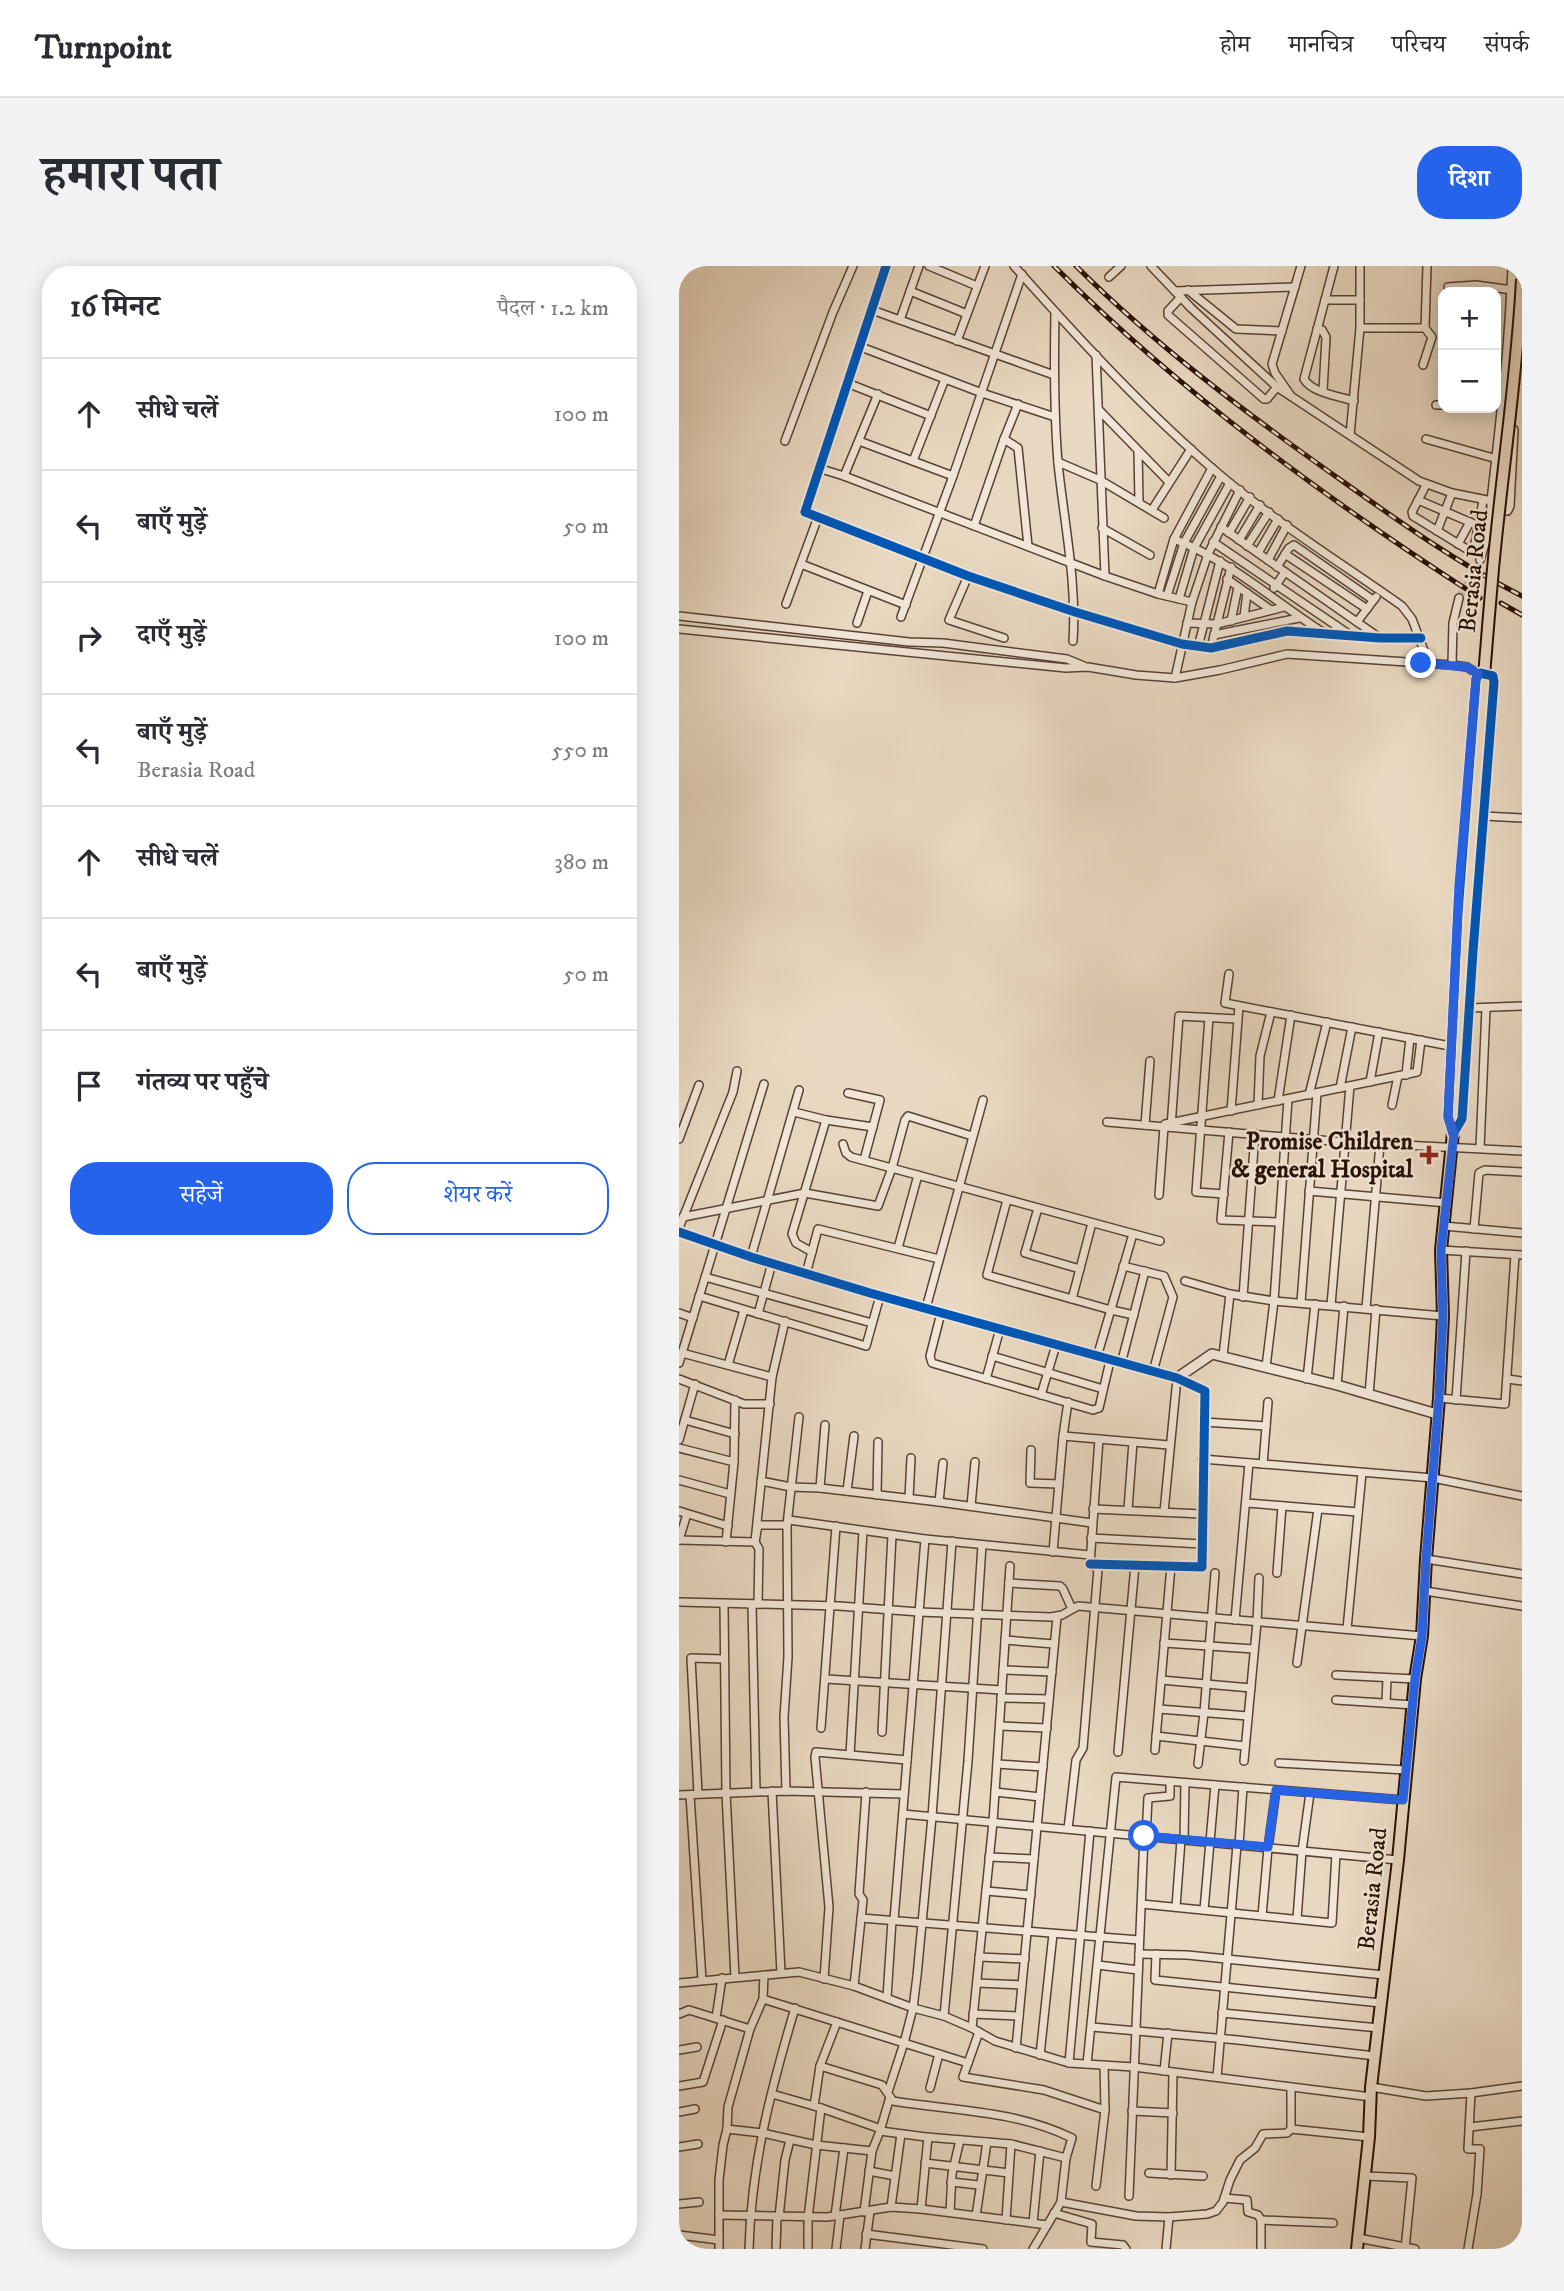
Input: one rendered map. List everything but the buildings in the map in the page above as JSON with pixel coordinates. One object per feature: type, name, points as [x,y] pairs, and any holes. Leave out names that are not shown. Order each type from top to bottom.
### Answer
[{"type":"main road","name":"Berasia Road","points":[[1357,2244],[1415,1679],[1422,1636],[1439,1398],[1443,1316],[1441,1250],[1454,1134],[1476,776],[1522,279]]},
{"type":"street","points":[[785,441],[853,266]]},
{"type":"street","points":[[886,266],[805,512],[968,576],[1182,644],[1212,648],[1287,631],[1380,638],[1421,638]]},
{"type":"street","points":[[900,320],[919,266]]},
{"type":"street","points":[[929,266],[948,270],[977,286]]},
{"type":"street","points":[[957,341],[985,266]]},
{"type":"street","points":[[1014,266],[1096,354],[1221,476],[1408,612],[1421,638],[1429,664]]},
{"type":"street","points":[[1151,266],[1181,298],[1277,387],[1426,485],[1507,510],[1517,447],[1522,327]]},
{"type":"street","points":[[1292,396],[1273,368],[1301,266]]},
{"type":"street","points":[[1334,266],[1304,379],[1307,384],[1353,401]]},
{"type":"street","points":[[1350,435],[1360,328],[1360,266]]},
{"type":"street","points":[[1427,266],[1425,328],[1432,337],[1438,339]]},
{"type":"street","points":[[1480,560],[1484,550],[1497,459],[1513,266]]},
{"type":"street","points":[[901,617],[924,559],[1021,274]]},
{"type":"street","points":[[1175,291],[1295,287]]},
{"type":"street","points":[[1469,287],[1490,287]]},
{"type":"street","points":[[1501,288],[1512,290]]},
{"type":"street","points":[[1188,290],[1236,329],[1282,331]]},
{"type":"street","points":[[910,291],[967,314]]},
{"type":"street","points":[[1181,298],[1168,311],[1168,315],[1264,399],[1277,387]]},
{"type":"street","points":[[1325,300],[1360,299]]},
{"type":"street","points":[[872,310],[1054,375]]},
{"type":"street","points":[[1055,312],[1055,417],[1075,612],[1073,641]]},
{"type":"street","points":[[1360,328],[1425,328]]},
{"type":"street","points":[[1317,329],[1322,330],[1326,337],[1323,391]]},
{"type":"street","points":[[1423,365],[1432,337]]},
{"type":"street","points":[[861,347],[982,393],[1055,417]]},
{"type":"street","points":[[1096,354],[1105,576]]},
{"type":"street","points":[[913,461],[945,379]]},
{"type":"street","points":[[847,383],[931,416]]},
{"type":"street","points":[[844,476],[878,394]]},
{"type":"street","points":[[974,526],[1018,404]]},
{"type":"street","points":[[1100,411],[1169,482]]},
{"type":"street","points":[[1004,439],[1018,448],[1028,546]]},
{"type":"street","points":[[1426,439],[1497,459]]},
{"type":"street","points":[[859,440],[953,476]]},
{"type":"street","points":[[1152,510],[1191,449]]},
{"type":"street","points":[[1138,450],[1139,501]]},
{"type":"street","points":[[1058,462],[1100,480],[1164,518]]},
{"type":"street","points":[[818,468],[1105,576],[1192,602]]},
{"type":"street","points":[[1158,594],[1174,539],[1212,468]]},
{"type":"street","points":[[1167,596],[1184,543],[1221,476]]},
{"type":"street","points":[[1179,599],[1194,548],[1230,482]]},
{"type":"street","points":[[1426,485],[1412,512],[1413,516],[1470,551],[1473,551],[1479,526],[1489,503]]},
{"type":"street","points":[[1175,678],[1192,602],[1207,554],[1240,490]]},
{"type":"street","points":[[1437,531],[1452,493]]},
{"type":"street","points":[[1229,533],[1249,497]]},
{"type":"street","points":[[1418,500],[1479,526]]},
{"type":"street","points":[[1239,540],[1259,505]]},
{"type":"street","points":[[1247,546],[1269,512]]},
{"type":"street","points":[[786,604],[818,517]]},
{"type":"street","points":[[1258,554],[1278,519]]},
{"type":"street","points":[[1458,544],[1470,523]]},
{"type":"street","points":[[1268,560],[1287,526]]},
{"type":"street","points":[[1221,527],[1380,638]]},
{"type":"street","points":[[1102,528],[1150,555]]},
{"type":"street","points":[[1174,539],[1231,567],[1325,634]]},
{"type":"street","points":[[1213,542],[1350,636]]},
{"type":"street","points":[[1277,567],[1289,548],[1294,545],[1373,600]]},
{"type":"street","points":[[1286,554],[1367,609]]},
{"type":"street","points":[[1198,647],[1220,561]]},
{"type":"street","points":[[1319,596],[1341,563]]},
{"type":"street","points":[[801,564],[906,605]]},
{"type":"street","points":[[1212,648],[1231,567]]},
{"type":"street","points":[[1270,595],[1285,572]]},
{"type":"street","points":[[968,576],[949,620],[1004,638]]},
{"type":"street","points":[[1227,579],[1271,610]]},
{"type":"street","points":[[1231,621],[1238,587]]},
{"type":"street","points":[[857,623],[868,591]]},
{"type":"street","points":[[1357,622],[1380,591]]},
{"type":"street","points":[[1244,617],[1247,593]]},
{"type":"street","points":[[1452,665],[1453,623],[1459,598]]},
{"type":"street","points":[[1255,615],[1257,600]]},
{"type":"street","points":[[1187,623],[1217,624],[1284,607]]},
{"type":"street","points":[[679,616],[893,640],[943,643],[1067,659],[1088,667],[1136,676],[1175,678],[1287,654],[1452,665],[1493,676],[1462,1119],[1454,1134]]},
{"type":"street","points":[[1214,635],[1300,618]]},
{"type":"street","points":[[679,629],[1066,668],[1088,667]]},
{"type":"street","points":[[891,651],[893,640]]},
{"type":"street","points":[[1454,1134],[1448,1117],[1450,1046],[1459,885],[1478,674]]},
{"type":"street","points":[[1484,816],[1522,818]]},
{"type":"street","points":[[1229,974],[1225,1003],[1450,1046]]},
{"type":"street","points":[[1231,1111],[1239,1006]]},
{"type":"street","points":[[1469,1008],[1522,1006]]},
{"type":"street","points":[[1480,1148],[1486,1008]]},
{"type":"street","points":[[1258,1105],[1260,1056],[1271,1012]]},
{"type":"street","points":[[1278,1101],[1291,1015]]},
{"type":"street","points":[[1159,1195],[1179,1016],[1237,1019]]},
{"type":"street","points":[[1209,1018],[1196,1192],[1224,1194]]},
{"type":"street","points":[[1301,1302],[1313,1094],[1327,1022]]},
{"type":"street","points":[[1340,1088],[1352,1027]]},
{"type":"street","points":[[1370,1082],[1379,1032]]},
{"type":"street","points":[[1392,1105],[1410,1038]]},
{"type":"street","points":[[1166,1126],[1202,1116],[1417,1073],[1421,1040]]},
{"type":"street","points":[[1145,1125],[1150,1061]]},
{"type":"street","points":[[737,1071],[733,1092],[679,1230],[715,1245],[806,1274],[1177,1378],[1205,1391],[1202,1567],[1090,1564]]},
{"type":"street","points":[[679,1363],[764,1084]]},
{"type":"street","points":[[679,1139],[699,1085]]},
{"type":"street","points":[[1331,1305],[1350,1086]]},
{"type":"street","points":[[751,1257],[799,1090]]},
{"type":"street","points":[[848,1094],[880,1100],[863,1160]]},
{"type":"street","points":[[1266,1367],[1274,1301],[1288,1099]]},
{"type":"street","points":[[926,1308],[983,1100]]},
{"type":"street","points":[[794,1112],[873,1127]]},
{"type":"street","points":[[679,1114],[687,1117]]},
{"type":"street","points":[[683,1217],[805,1192],[878,1206],[908,1116],[972,1136]]},
{"type":"street","points":[[812,1252],[796,1243],[792,1234],[825,1120]]},
{"type":"street","points":[[1107,1122],[1344,1142],[1522,1151]]},
{"type":"street","points":[[1229,1132],[1221,1220],[1278,1222]]},
{"type":"street","points":[[1243,1297],[1255,1134]]},
{"type":"street","points":[[843,1144],[846,1153],[851,1157],[1160,1241]]},
{"type":"street","points":[[1366,1308],[1380,1144]]},
{"type":"street","points":[[1474,1229],[1479,1172],[1522,1172]]},
{"type":"street","points":[[898,1248],[918,1175]]},
{"type":"street","points":[[1309,1191],[1447,1203]]},
{"type":"street","points":[[1007,1200],[987,1275],[1134,1315]]},
{"type":"street","points":[[1038,1208],[1025,1253],[1080,1269]]},
{"type":"street","points":[[1072,1299],[1092,1223]]},
{"type":"street","points":[[1444,1226],[1522,1233]]},
{"type":"street","points":[[806,1274],[818,1229],[939,1259]]},
{"type":"street","points":[[1097,1357],[1133,1234]]},
{"type":"street","points":[[1439,1398],[1505,1404],[1519,1255],[1441,1250]]},
{"type":"street","points":[[1456,1400],[1466,1251]]},
{"type":"street","points":[[758,1314],[772,1263]]},
{"type":"street","points":[[1123,1266],[1164,1276],[1173,1293],[1153,1372]]},
{"type":"street","points":[[1121,1364],[1146,1271]]},
{"type":"street","points":[[705,1277],[872,1323]]},
{"type":"street","points":[[1185,1281],[1243,1297],[1443,1316]]},
{"type":"street","points":[[1223,1356],[1230,1294]]},
{"type":"street","points":[[699,1296],[866,1346],[880,1296]]},
{"type":"street","points":[[1307,1379],[1315,1304]]},
{"type":"street","points":[[1337,1385],[1344,1306]]},
{"type":"street","points":[[728,1365],[744,1310]]},
{"type":"street","points":[[1370,1395],[1376,1310]]},
{"type":"street","points":[[679,1313],[693,1318]]},
{"type":"street","points":[[941,1313],[930,1356],[932,1363],[1041,1395],[1097,1410],[1110,1361]]},
{"type":"street","points":[[756,1791],[755,1604],[759,1549],[755,1542],[772,1377],[785,1321]]},
{"type":"street","points":[[986,1379],[1000,1329]]},
{"type":"street","points":[[1041,1395],[1056,1345]]},
{"type":"street","points":[[682,1353],[772,1377]]},
{"type":"street","points":[[1164,1512],[1177,1378],[1212,1354],[1337,1385],[1437,1414]]},
{"type":"street","points":[[992,1356],[1103,1389]]},
{"type":"street","points":[[679,1379],[744,1404],[770,1404]]},
{"type":"street","points":[[1508,1379],[1522,1381]]},
{"type":"street","points":[[679,1440],[695,1384]]},
{"type":"street","points":[[726,1542],[734,1462],[735,1400]]},
{"type":"street","points":[[1053,1552],[1068,1402]]},
{"type":"street","points":[[1263,1464],[1268,1402]]},
{"type":"street","points":[[786,1791],[784,1717],[787,1685],[788,1522],[799,1417]]},
{"type":"street","points":[[685,1420],[735,1434]]},
{"type":"street","points":[[1205,1422],[1266,1426]]},
{"type":"street","points":[[820,1488],[825,1425]]},
{"type":"street","points":[[847,1491],[854,1436]]},
{"type":"street","points":[[1063,1436],[1169,1445]]},
{"type":"street","points":[[1090,1564],[1098,1439]]},
{"type":"street","points":[[877,1495],[879,1442]]},
{"type":"street","points":[[1128,1509],[1133,1442]]},
{"type":"street","points":[[679,1448],[734,1462]]},
{"type":"street","points":[[1031,1450],[1030,1483],[1059,1485]]},
{"type":"street","points":[[909,1498],[911,1458]]},
{"type":"street","points":[[1202,1459],[1433,1478],[1522,1496]]},
{"type":"street","points":[[971,1506],[975,1462]]},
{"type":"street","points":[[939,1502],[943,1463]]},
{"type":"street","points":[[1235,1620],[1249,1463]]},
{"type":"street","points":[[1347,1629],[1362,1473]]},
{"type":"street","points":[[679,1480],[730,1494]]},
{"type":"street","points":[[761,1481],[791,1487],[909,1498],[1092,1523]]},
{"type":"street","points":[[1247,1503],[1358,1512]]},
{"type":"street","points":[[1277,1573],[1282,1506]]},
{"type":"street","points":[[1093,1509],[1202,1514]]},
{"type":"street","points":[[1297,1663],[1318,1509]]},
{"type":"street","points":[[679,1511],[728,1525]]},
{"type":"street","points":[[687,1514],[679,1540],[755,1542]]},
{"type":"street","points":[[755,1542],[758,1525],[788,1522],[836,1525],[925,1539],[1090,1555]]},
{"type":"street","points":[[821,1728],[836,1525]]},
{"type":"street","points":[[849,1755],[863,1531]]},
{"type":"street","points":[[882,1732],[892,1535]]},
{"type":"street","points":[[1091,1538],[1202,1544]]},
{"type":"street","points":[[887,1998],[925,1539]]},
{"type":"street","points":[[865,2249],[872,2151],[881,2130],[913,2008],[932,1817],[952,1541]]},
{"type":"street","points":[[944,2016],[954,1926],[982,1545]]},
{"type":"street","points":[[1426,1559],[1522,1574]]},
{"type":"street","points":[[1068,1829],[1076,1760],[1083,1748],[1098,1569],[1090,1564]]},
{"type":"street","points":[[1118,1752],[1135,1565]]},
{"type":"street","points":[[1010,1566],[993,1822],[974,2014],[975,2030],[963,2077],[1044,2090],[1105,2110]]},
{"type":"street","points":[[1155,1750],[1171,1566]]},
{"type":"street","points":[[1198,1764],[1215,1573]]},
{"type":"street","points":[[1244,1761],[1259,1578]]},
{"type":"street","points":[[1009,1583],[1060,1586],[1072,1609]]},
{"type":"street","points":[[1425,1591],[1522,1606]]},
{"type":"street","points":[[679,1602],[787,1604],[1057,1617],[1078,1606],[1422,1636]]},
{"type":"street","points":[[724,1604],[726,1793],[735,1977]]},
{"type":"street","points":[[1016,2048],[1057,1617]]},
{"type":"street","points":[[1005,1640],[1054,1644]]},
{"type":"street","points":[[1164,1643],[1254,1650]]},
{"type":"street","points":[[702,1980],[691,1658],[723,1659]]},
{"type":"street","points":[[1003,1670],[1052,1672]]},
{"type":"street","points":[[1336,1675],[1415,1679]]},
{"type":"street","points":[[1386,1703],[1387,1678]]},
{"type":"street","points":[[825,1679],[972,1688],[1049,1699]]},
{"type":"street","points":[[1161,1680],[1251,1688]]},
{"type":"street","points":[[1336,1700],[1414,1705]]},
{"type":"street","points":[[1159,1709],[1248,1716]]},
{"type":"street","points":[[1000,1726],[1047,1728]]},
{"type":"street","points":[[1156,1736],[1245,1746]]},
{"type":"street","points":[[824,1979],[829,1907],[817,1791],[816,1752],[907,1760]]},
{"type":"street","points":[[1279,1763],[1406,1770]]},
{"type":"street","points":[[997,1764],[1043,1767]]},
{"type":"street","points":[[1087,2064],[1116,1777],[1403,1800]]},
{"type":"street","points":[[1129,2196],[1147,1798],[1170,1796],[1170,1782]]},
{"type":"street","points":[[1176,1907],[1185,1783]]},
{"type":"street","points":[[1204,1910],[1215,1785]]},
{"type":"street","points":[[1217,2077],[1243,1787]]},
{"type":"street","points":[[1262,1916],[1276,1790]]},
{"type":"street","points":[[679,1796],[756,1791],[904,1794]]},
{"type":"street","points":[[772,1791],[781,1973]]},
{"type":"street","points":[[854,1986],[863,1900],[859,1894],[866,1792]]},
{"type":"street","points":[[995,1792],[1040,1797]]},
{"type":"street","points":[[1297,1919],[1310,1793]]},
{"type":"street","points":[[903,1814],[1398,1860]]},
{"type":"street","points":[[1069,2063],[1090,1831]]},
{"type":"street","points":[[1142,1904],[1332,1923],[1336,1854]]},
{"type":"street","points":[[989,1857],[1034,1859]]},
{"type":"street","points":[[986,1891],[1031,1895]]},
{"type":"street","points":[[861,1918],[1139,1940]]},
{"type":"street","points":[[1040,2055],[1053,1934]]},
{"type":"street","points":[[1139,1954],[1187,1955],[1384,1975]]},
{"type":"street","points":[[1156,1954],[1155,1980],[1381,2003]]},
{"type":"street","points":[[979,1957],[1025,1959]]},
{"type":"street","points":[[1098,1965],[1138,1970]]},
{"type":"street","points":[[679,1983],[799,1972],[854,1986],[913,2008],[944,2016],[995,2041],[1069,2063],[1134,2067],[1291,2087],[1426,2096],[1522,2086]]},
{"type":"street","points":[[719,2249],[719,2180],[727,2129],[727,2107],[750,2029],[763,1999],[765,1975]]},
{"type":"street","points":[[679,2086],[703,2082],[719,2019],[722,1978]]},
{"type":"street","points":[[977,1983],[1022,1985]]},
{"type":"street","points":[[763,1999],[968,2063]]},
{"type":"street","points":[[749,2249],[750,2216],[762,2133],[795,2008]]},
{"type":"street","points":[[679,2014],[689,2010],[750,2029]]},
{"type":"street","points":[[1223,2013],[1379,2028]]},
{"type":"street","points":[[974,2014],[1019,2015]]},
{"type":"street","points":[[808,2249],[820,2066],[837,2022]]},
{"type":"street","points":[[1092,2027],[1135,2029],[1375,2056]]},
{"type":"street","points":[[1164,2071],[1168,2033]]},
{"type":"street","points":[[679,2049],[697,2047]]},
{"type":"street","points":[[930,2088],[939,2054]]},
{"type":"street","points":[[1096,2186],[1105,2110],[1104,2065]]},
{"type":"street","points":[[820,2066],[882,2085],[893,2101],[1028,2120],[1072,2138],[1066,2158],[1061,2202],[1033,2249]]},
{"type":"street","points":[[1171,2175],[1173,2073]]},
{"type":"street","points":[[1061,2202],[1125,2215],[1169,2217],[1216,2211],[1240,2160],[1255,2147],[1263,2134],[1287,2133],[1291,2129],[1291,2087]]},
{"type":"street","points":[[1468,2249],[1477,2194],[1480,2149],[1468,2149],[1471,2093]]},
{"type":"street","points":[[772,2094],[881,2130],[1011,2144],[1066,2158]]},
{"type":"street","points":[[679,2112],[695,2109]]},
{"type":"street","points":[[1132,2111],[1173,2113]]},
{"type":"street","points":[[1470,2127],[1522,2121]]},
{"type":"street","points":[[727,2129],[762,2133],[816,2145],[872,2151]]},
{"type":"street","points":[[1291,2129],[1369,2137]]},
{"type":"street","points":[[891,2207],[901,2134]]},
{"type":"street","points":[[921,2208],[928,2137]]},
{"type":"street","points":[[776,2249],[785,2160],[790,2140]]},
{"type":"street","points":[[950,2212],[953,2166],[960,2140]]},
{"type":"street","points":[[976,2216],[987,2142]]},
{"type":"street","points":[[679,2147],[698,2144]]},
{"type":"street","points":[[1006,2220],[1011,2144]]},
{"type":"street","points":[[836,2249],[844,2148]]},
{"type":"street","points":[[1033,2223],[1040,2151]]},
{"type":"street","points":[[925,2162],[1009,2173]]},
{"type":"street","points":[[869,2171],[895,2176]]},
{"type":"street","points":[[1149,2174],[1203,2176]]},
{"type":"street","points":[[1365,2176],[1412,2178],[1405,2248]]},
{"type":"street","points":[[951,2182],[979,2185]]},
{"type":"street","points":[[1224,2198],[1247,2200],[1248,2212],[1258,2215],[1261,2220],[1261,2249]]},
{"type":"street","points":[[679,2204],[699,2202]]},
{"type":"street","points":[[719,2215],[808,2218],[891,2207],[921,2208],[1047,2225]]},
{"type":"street","points":[[1054,2213],[1092,2224],[1091,2242],[1123,2245],[1126,2249]]},
{"type":"street","points":[[1166,2249],[1169,2217]]},
{"type":"street","points":[[1261,2220],[1333,2223]]},
{"type":"street","points":[[866,2234],[983,2249]]},
{"type":"street","points":[[679,2235],[719,2240]]},
{"type":"street","points":[[1357,2244],[1415,2249]]},
{"type":"tunnel","points":[[1459,598],[1480,560]]},
{"type":"railway","points":[[1054,266],[1153,358],[1258,443],[1312,484],[1480,598]]},
{"type":"railway","points":[[1076,266],[1169,351],[1269,429],[1428,540],[1474,570],[1522,596]]},
{"type":"railway","points":[[1501,603],[1522,615]]},
{"type":"cycle path","points":[[886,266],[805,512],[968,576],[1182,644],[1211,648],[1287,631],[1380,638],[1421,638]]},
{"type":"cycle path","points":[[1480,673],[1493,676],[1494,682],[1462,1119],[1453,1134],[1448,1117],[1458,912],[1476,679],[1480,673]]},
{"type":"cycle path","points":[[679,1232],[870,1293],[1177,1378],[1205,1391],[1202,1567],[1090,1564]]},
{"type":"place","name":"Promise Children & general Hospital","points":[[1429,1155]]},
{"type":"route","points":[[1144,1836],[1268,1847],[1276,1790],[1403,1800],[1422,1636],[1439,1398],[1443,1316],[1441,1250],[1454,1134],[1448,1117],[1453,994],[1459,885],[1478,674],[1467,667],[1421,663]]}]
